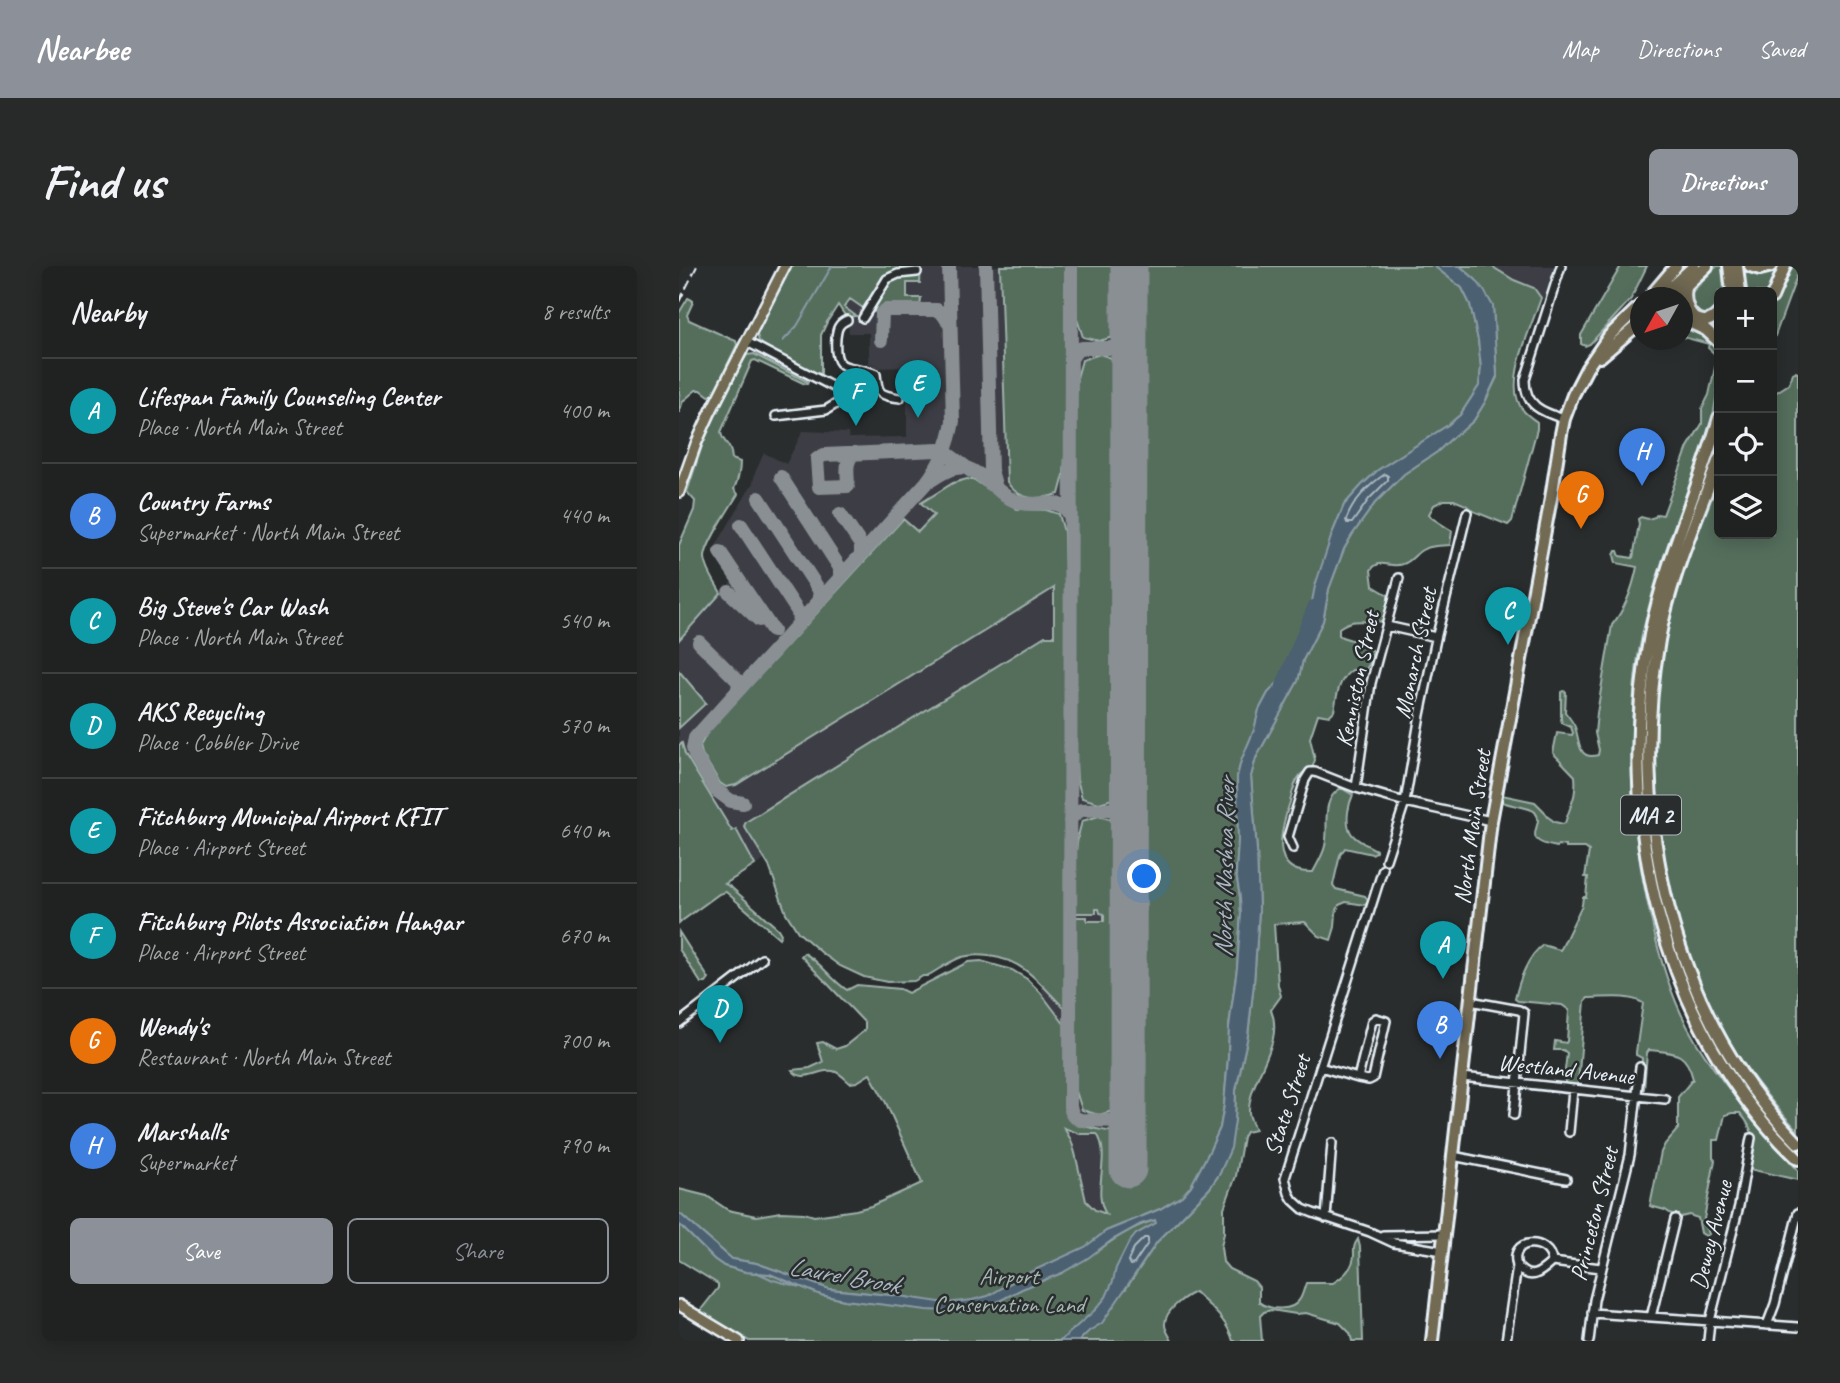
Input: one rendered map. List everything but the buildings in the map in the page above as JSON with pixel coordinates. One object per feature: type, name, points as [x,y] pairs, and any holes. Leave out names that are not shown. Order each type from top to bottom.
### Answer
[{"type":"highway","points":[[1660,287],[1676,266]]},
{"type":"highway","points":[[1675,287],[1694,266]]},
{"type":"highway","points":[[1687,287],[1707,266]]},
{"type":"highway","points":[[1750,266],[1760,269],[1772,266]]},
{"type":"highway","points":[[1776,287],[1785,266]]},
{"type":"highway","points":[[1730,287],[1732,268]]},
{"type":"highway","points":[[1732,268],[1738,287]]},
{"type":"highway","name":"North Main Street","points":[[1432,1341],[1490,821],[1564,419],[1587,368],[1609,336],[1630,316]]},
{"type":"highway","points":[[1693,317],[1710,320],[1714,317]]},
{"type":"highway","points":[[1693,324],[1714,337]]},
{"type":"highway","name":"North Main Street","points":[[1587,368],[1630,331]]},
{"type":"highway","name":"MA 2","points":[[1714,435],[1665,575],[1650,637],[1639,733],[1639,785],[1644,837],[1658,915],[1678,975],[1711,1045],[1742,1094],[1771,1131],[1798,1159]]},
{"type":"highway","name":"MA 2","points":[[1714,472],[1678,570],[1659,637],[1652,684],[1650,725],[1648,772],[1651,810],[1661,879],[1670,914],[1705,1008],[1749,1085],[1798,1143]]},
{"type":"main road","points":[[679,492],[697,442],[785,266]]},
{"type":"main road","points":[[679,1306],[740,1341]]},
{"type":"street","points":[[1561,266],[1525,380],[1527,394],[1537,408],[1564,419]]},
{"type":"street","points":[[863,318],[887,279],[898,274],[917,272]]},
{"type":"street","points":[[847,320],[838,327],[836,358],[846,367],[867,369],[876,374],[877,389],[885,396],[900,398]]},
{"type":"street","points":[[747,342],[820,381],[845,391],[865,392],[877,389]]},
{"type":"street","points":[[776,416],[816,412],[834,407],[843,398],[845,391]]},
{"type":"street","name":"Monarch Street","points":[[1405,802],[1436,637],[1467,513]]},
{"type":"street","name":"Kenniston Street","points":[[1356,788],[1371,683],[1399,578]]},
{"type":"street","points":[[1387,626],[1436,637]]},
{"type":"street","points":[[1293,848],[1288,837],[1305,780],[1309,773],[1315,772],[1356,788],[1405,802],[1490,821]]},
{"type":"street","points":[[1386,860],[1405,802]]},
{"type":"street","name":"State Street","points":[[1383,869],[1285,1178],[1289,1194],[1298,1205],[1313,1213],[1394,1243],[1443,1251]]},
{"type":"street","points":[[679,1023],[762,959]]},
{"type":"street","points":[[1471,1001],[1523,1012],[1514,1115]]},
{"type":"street","points":[[1320,1067],[1358,1078],[1373,1078],[1386,1021],[1376,1018],[1372,1021],[1358,1078]]},
{"type":"street","name":"Princeton Street","points":[[1589,1341],[1601,1268],[1630,1155],[1640,1068]]},
{"type":"street","name":"Westland Avenue","points":[[1462,1077],[1665,1099]]},
{"type":"street","points":[[1569,1132],[1573,1090]]},
{"type":"street","name":"Dewey Avenue","points":[[1708,1341],[1710,1321],[1747,1169],[1751,1138]]},
{"type":"street","points":[[1326,1218],[1332,1143]]},
{"type":"street","points":[[1453,1156],[1566,1179]]},
{"type":"street","points":[[1767,1325],[1798,1213]]},
{"type":"street","points":[[1651,1317],[1675,1219]]},
{"type":"street","points":[[1377,1235],[1445,1234]]},
{"type":"street","points":[[1552,1262],[1551,1253],[1539,1245],[1529,1243],[1517,1251],[1515,1261],[1524,1273],[1534,1275],[1552,1262],[1601,1268]]},
{"type":"street","points":[[1506,1341],[1517,1266]]},
{"type":"street","points":[[1592,1312],[1798,1327]]},
{"type":"shaded area","points":[[867,266],[1176,266],[1372,469],[1205,1075],[1097,1234],[1076,1199],[1048,1037],[1024,851],[788,846],[679,911],[679,728],[706,702],[679,671],[679,640],[733,580],[715,555],[714,549],[753,483],[764,453],[786,464],[803,431],[848,433],[849,438],[907,437],[907,397],[919,395],[919,370],[910,371],[910,367],[873,368],[873,364],[869,364],[869,333],[849,333],[848,323],[839,304]]},
{"type":"shaded area","points":[[1491,266],[1556,266],[1544,300],[1534,288]]},
{"type":"green space","points":[[792,266],[921,266],[920,283],[907,283],[907,298],[921,298],[920,307],[889,307],[867,314],[850,299],[844,307],[856,316],[846,317],[838,305],[821,335],[821,373],[817,375],[762,344],[757,335],[782,280]]},
{"type":"green space","points":[[1000,266],[1066,266],[1064,475],[1059,494],[1051,496],[1030,498],[1012,489],[1007,482]]},
{"type":"green space","points":[[1075,266],[1117,266],[1117,336],[1099,341],[1083,337],[1077,319]]},
{"type":"green space","name":"Airport Conservation Land","points":[[1141,266],[1434,266],[1462,288],[1470,304],[1481,368],[1479,386],[1460,415],[1378,470],[1344,505],[1332,534],[1299,648],[1292,658],[1288,672],[1268,693],[1259,710],[1237,777],[1236,873],[1241,914],[1220,1128],[1191,1186],[1182,1196],[1160,1209],[1106,1231],[1085,1248],[1099,1250],[1125,1232],[1155,1220],[1157,1223],[1125,1290],[1157,1242],[1209,1189],[1220,1173],[1235,1120],[1236,1090],[1248,1035],[1254,983],[1259,910],[1251,776],[1256,758],[1298,681],[1303,660],[1323,621],[1329,589],[1352,535],[1375,503],[1404,474],[1437,452],[1474,420],[1497,377],[1493,306],[1476,280],[1460,266],[1491,266],[1534,288],[1541,298],[1522,350],[1516,378],[1519,405],[1537,422],[1537,429],[1512,521],[1508,525],[1454,500],[1444,500],[1434,505],[1429,514],[1452,531],[1450,545],[1425,548],[1403,564],[1374,566],[1371,570],[1373,586],[1388,595],[1384,621],[1356,621],[1339,628],[1339,635],[1367,645],[1373,651],[1370,663],[1364,672],[1352,670],[1344,678],[1334,711],[1329,716],[1318,714],[1310,738],[1315,760],[1312,768],[1306,770],[1294,785],[1283,825],[1281,848],[1289,866],[1299,871],[1313,872],[1325,846],[1330,800],[1341,788],[1353,795],[1348,812],[1350,832],[1376,852],[1372,854],[1345,848],[1340,855],[1333,885],[1336,889],[1365,896],[1369,901],[1365,905],[1346,902],[1339,905],[1331,940],[1319,936],[1305,922],[1274,924],[1281,996],[1271,1010],[1274,1035],[1251,1097],[1249,1112],[1255,1130],[1246,1132],[1243,1137],[1236,1176],[1224,1208],[1221,1247],[1223,1262],[1229,1269],[1254,1281],[1259,1287],[1259,1302],[1269,1307],[1287,1308],[1297,1303],[1306,1283],[1333,1283],[1340,1278],[1352,1265],[1358,1239],[1363,1341],[1352,1341],[1350,1333],[1340,1323],[1306,1313],[1271,1310],[1260,1316],[1262,1341],[1233,1341],[1223,1320],[1195,1292],[1180,1301],[1168,1315],[1165,1327],[1172,1341],[749,1341],[701,1315],[700,1311],[718,1288],[718,1284],[679,1260],[679,1224],[724,1266],[746,1272],[770,1274],[821,1295],[845,1300],[919,1308],[926,1301],[829,1289],[756,1263],[732,1259],[679,1213],[679,1189],[707,1196],[728,1210],[756,1216],[781,1212],[814,1216],[871,1206],[922,1183],[870,1074],[850,1083],[836,1072],[824,1071],[801,1076],[792,1070],[810,1068],[823,1062],[817,1043],[823,1042],[836,1049],[845,1046],[865,1030],[865,1023],[801,956],[804,953],[847,990],[857,985],[900,989],[908,993],[968,962],[981,961],[1012,970],[1027,979],[1065,1025],[1065,1109],[1068,1116],[1086,1127],[1116,1133],[1116,1171],[1140,1170]],"holes":[[[1064,1128],[1080,1134],[1097,1134],[1101,1143],[1103,1153],[1100,1195],[1106,1214],[1095,1210],[1086,1201],[1075,1153]]]},
{"type":"green space","points":[[1621,266],[1647,266],[1637,287],[1630,287],[1630,300],[1590,344],[1581,344],[1581,335]]},
{"type":"green space","points":[[1717,266],[1722,266],[1724,287],[1714,287],[1714,312],[1706,315],[1693,312],[1693,291]]},
{"type":"green space","points":[[1743,266],[1775,269],[1782,266],[1772,287],[1746,287]]},
{"type":"green space","points":[[1788,266],[1798,266],[1798,273],[1777,330],[1777,291]]},
{"type":"green space","points":[[688,298],[693,302],[687,315],[689,320],[736,341],[737,345],[713,395],[696,390],[683,401],[679,413],[679,313]]},
{"type":"green space","points":[[1693,328],[1714,341],[1714,353],[1708,348],[1709,344],[1693,340]]},
{"type":"green space","points":[[754,354],[808,382],[803,383],[755,360],[752,361],[721,432],[732,459],[740,462],[734,489],[738,494],[713,536],[705,558],[721,593],[679,640],[679,545],[694,510],[695,501],[687,492],[705,437],[740,366],[747,355]]},
{"type":"green space","points":[[1100,354],[1117,360],[1116,798],[1099,803],[1082,798],[1077,779],[1074,734],[1077,378],[1082,360]]},
{"type":"green space","points":[[1714,372],[1714,411],[1710,427],[1654,586],[1637,661],[1632,753],[1638,848],[1659,950],[1668,982],[1688,1028],[1731,1092],[1798,1170],[1798,1180],[1749,1169],[1753,1140],[1750,1127],[1740,1113],[1725,1115],[1719,1140],[1713,1140],[1715,1160],[1704,1219],[1709,1234],[1706,1236],[1701,1233],[1698,1218],[1673,1215],[1650,1206],[1661,1152],[1678,1129],[1678,1097],[1693,1079],[1683,1058],[1649,1050],[1644,1089],[1641,1091],[1642,1058],[1636,1055],[1636,1052],[1643,1003],[1616,997],[1588,998],[1585,1001],[1576,1086],[1566,1085],[1564,1078],[1567,1053],[1554,1050],[1555,1041],[1567,1041],[1569,1010],[1562,1005],[1515,999],[1525,969],[1538,949],[1543,945],[1560,950],[1562,947],[1582,905],[1583,897],[1586,897],[1588,877],[1585,877],[1589,851],[1585,848],[1557,847],[1538,841],[1535,837],[1538,817],[1535,812],[1503,802],[1502,795],[1535,802],[1555,822],[1565,823],[1573,800],[1575,776],[1553,753],[1557,733],[1573,733],[1571,727],[1562,723],[1561,692],[1566,692],[1565,712],[1575,727],[1583,752],[1591,756],[1598,755],[1595,733],[1597,713],[1612,625],[1628,598],[1637,567],[1616,563],[1614,555],[1618,551],[1620,556],[1633,558],[1638,519],[1663,515],[1688,447],[1702,424],[1702,409],[1709,395]]},
{"type":"green space","points":[[1793,373],[1798,373],[1798,1131],[1743,1063],[1716,1019],[1697,978],[1681,934],[1660,842],[1654,747],[1656,701],[1667,633],[1687,564],[1714,488],[1714,539],[1777,539],[1777,392],[1789,384]]},
{"type":"green space","points":[[967,479],[976,481],[1017,509],[1046,510],[1059,514],[1064,532],[1065,1009],[1023,968],[1002,958],[975,955],[962,957],[914,981],[887,982],[864,977],[840,966],[798,932],[786,913],[769,866],[744,826],[746,822],[1045,636],[1054,636],[1054,588],[736,785],[726,787],[720,783],[700,746],[707,733],[903,519],[918,532],[934,515],[921,503],[953,483]]},
{"type":"green space","points":[[679,671],[706,703],[679,728]]},
{"type":"green space","points":[[682,743],[685,754],[732,831],[736,829],[755,865],[725,884],[778,929],[781,934],[779,938],[726,892],[719,894],[679,923],[679,745]]},
{"type":"green space","points":[[1099,816],[1116,821],[1116,1110],[1099,1115],[1082,1110],[1076,1091],[1074,917],[1087,917],[1087,921],[1104,921],[1104,914],[1100,913],[1099,909],[1096,909],[1096,913],[1075,913],[1075,867],[1079,832],[1082,821]]},
{"type":"green space","points":[[679,932],[709,979],[706,983],[701,983],[679,949]]},
{"type":"water","points":[[1434,266],[1460,266],[1485,292],[1493,306],[1497,376],[1474,420],[1437,452],[1404,474],[1375,503],[1352,535],[1329,589],[1323,621],[1303,660],[1298,681],[1256,758],[1251,776],[1259,910],[1254,983],[1248,1035],[1236,1090],[1231,1148],[1220,1173],[1209,1189],[1157,1242],[1102,1323],[1079,1341],[1060,1341],[1106,1297],[1128,1244],[1136,1234],[1156,1223],[1155,1220],[1141,1224],[1112,1240],[1062,1273],[1022,1289],[984,1309],[968,1312],[927,1310],[821,1295],[770,1274],[746,1272],[724,1266],[714,1259],[679,1224],[679,1213],[732,1259],[756,1263],[829,1289],[946,1303],[972,1300],[988,1296],[1026,1274],[1085,1247],[1106,1231],[1160,1209],[1182,1196],[1191,1186],[1220,1128],[1224,1105],[1241,914],[1236,873],[1237,777],[1259,710],[1268,693],[1288,672],[1292,658],[1299,648],[1307,627],[1315,586],[1344,505],[1378,470],[1460,415],[1479,386],[1481,368],[1478,340],[1470,304],[1462,288]]},
{"type":"waterway","points":[[783,341],[797,326],[832,266]]},
{"type":"waterway","name":"North Nashua River","points":[[1281,685],[1313,605]]},
{"type":"waterway","name":"Laurel Brook","points":[[756,1272],[800,1287]]},
{"type":"taxiway","points":[[743,803],[731,801],[716,790],[695,755],[695,738],[936,469],[947,446],[953,421],[949,266]]},
{"type":"taxiway","points":[[986,266],[991,470],[996,488]]},
{"type":"taxiway","points":[[1071,266],[1070,1107],[1073,1116],[1080,1120],[1128,1121]]},
{"type":"taxiway","points":[[881,340],[882,313],[886,310],[937,310],[950,325]]},
{"type":"taxiway","points":[[1114,348],[1124,343],[1129,331]]},
{"type":"taxiway","points":[[1071,359],[1076,351],[1082,348],[1114,348],[1124,353],[1129,361]]},
{"type":"taxiway","points":[[855,453],[852,456],[848,464],[848,486],[819,487],[817,459],[824,455],[938,450],[971,471]]},
{"type":"taxiway","points":[[931,480],[952,469],[966,468],[981,475],[1014,501],[1056,504],[1062,506],[1070,516]]},
{"type":"taxiway","points":[[781,477],[840,568],[840,577]]},
{"type":"taxiway","points":[[759,498],[819,590],[820,599]]},
{"type":"taxiway","points":[[840,514],[861,545],[861,554]]},
{"type":"taxiway","points":[[741,525],[798,612],[799,622]]},
{"type":"taxiway","points":[[720,552],[773,631]]},
{"type":"taxiway","points":[[729,592],[759,620]]},
{"type":"taxiway","points":[[699,642],[737,680],[738,688]]},
{"type":"taxiway","points":[[1115,809],[1124,804],[1128,794]]},
{"type":"taxiway","points":[[1070,821],[1081,810],[1115,809],[1124,814],[1128,825]]},
{"type":"runway","points":[[1128,1169],[1129,266]]},
{"type":"railway","points":[[679,270],[681,266]]},
{"type":"railway","points":[[679,302],[697,266]]},
{"type":"place","name":"Fitchburg Municipal Airport KFIT","points":[[918,418]]},
{"type":"place","name":"Fitchburg Pilots Association Hangar","points":[[856,426]]},
{"type":"place","name":"Marshalls","points":[[1642,486]]},
{"type":"place","name":"Wendy's","points":[[1581,529]]},
{"type":"place","name":"Big Steve's Car Wash","points":[[1508,645]]},
{"type":"place","name":"Lifespan Family Counseling Center","points":[[1443,979]]},
{"type":"place","name":"AKS Recycling","points":[[720,1043]]},
{"type":"place","name":"Country Farms","points":[[1440,1059]]}]
